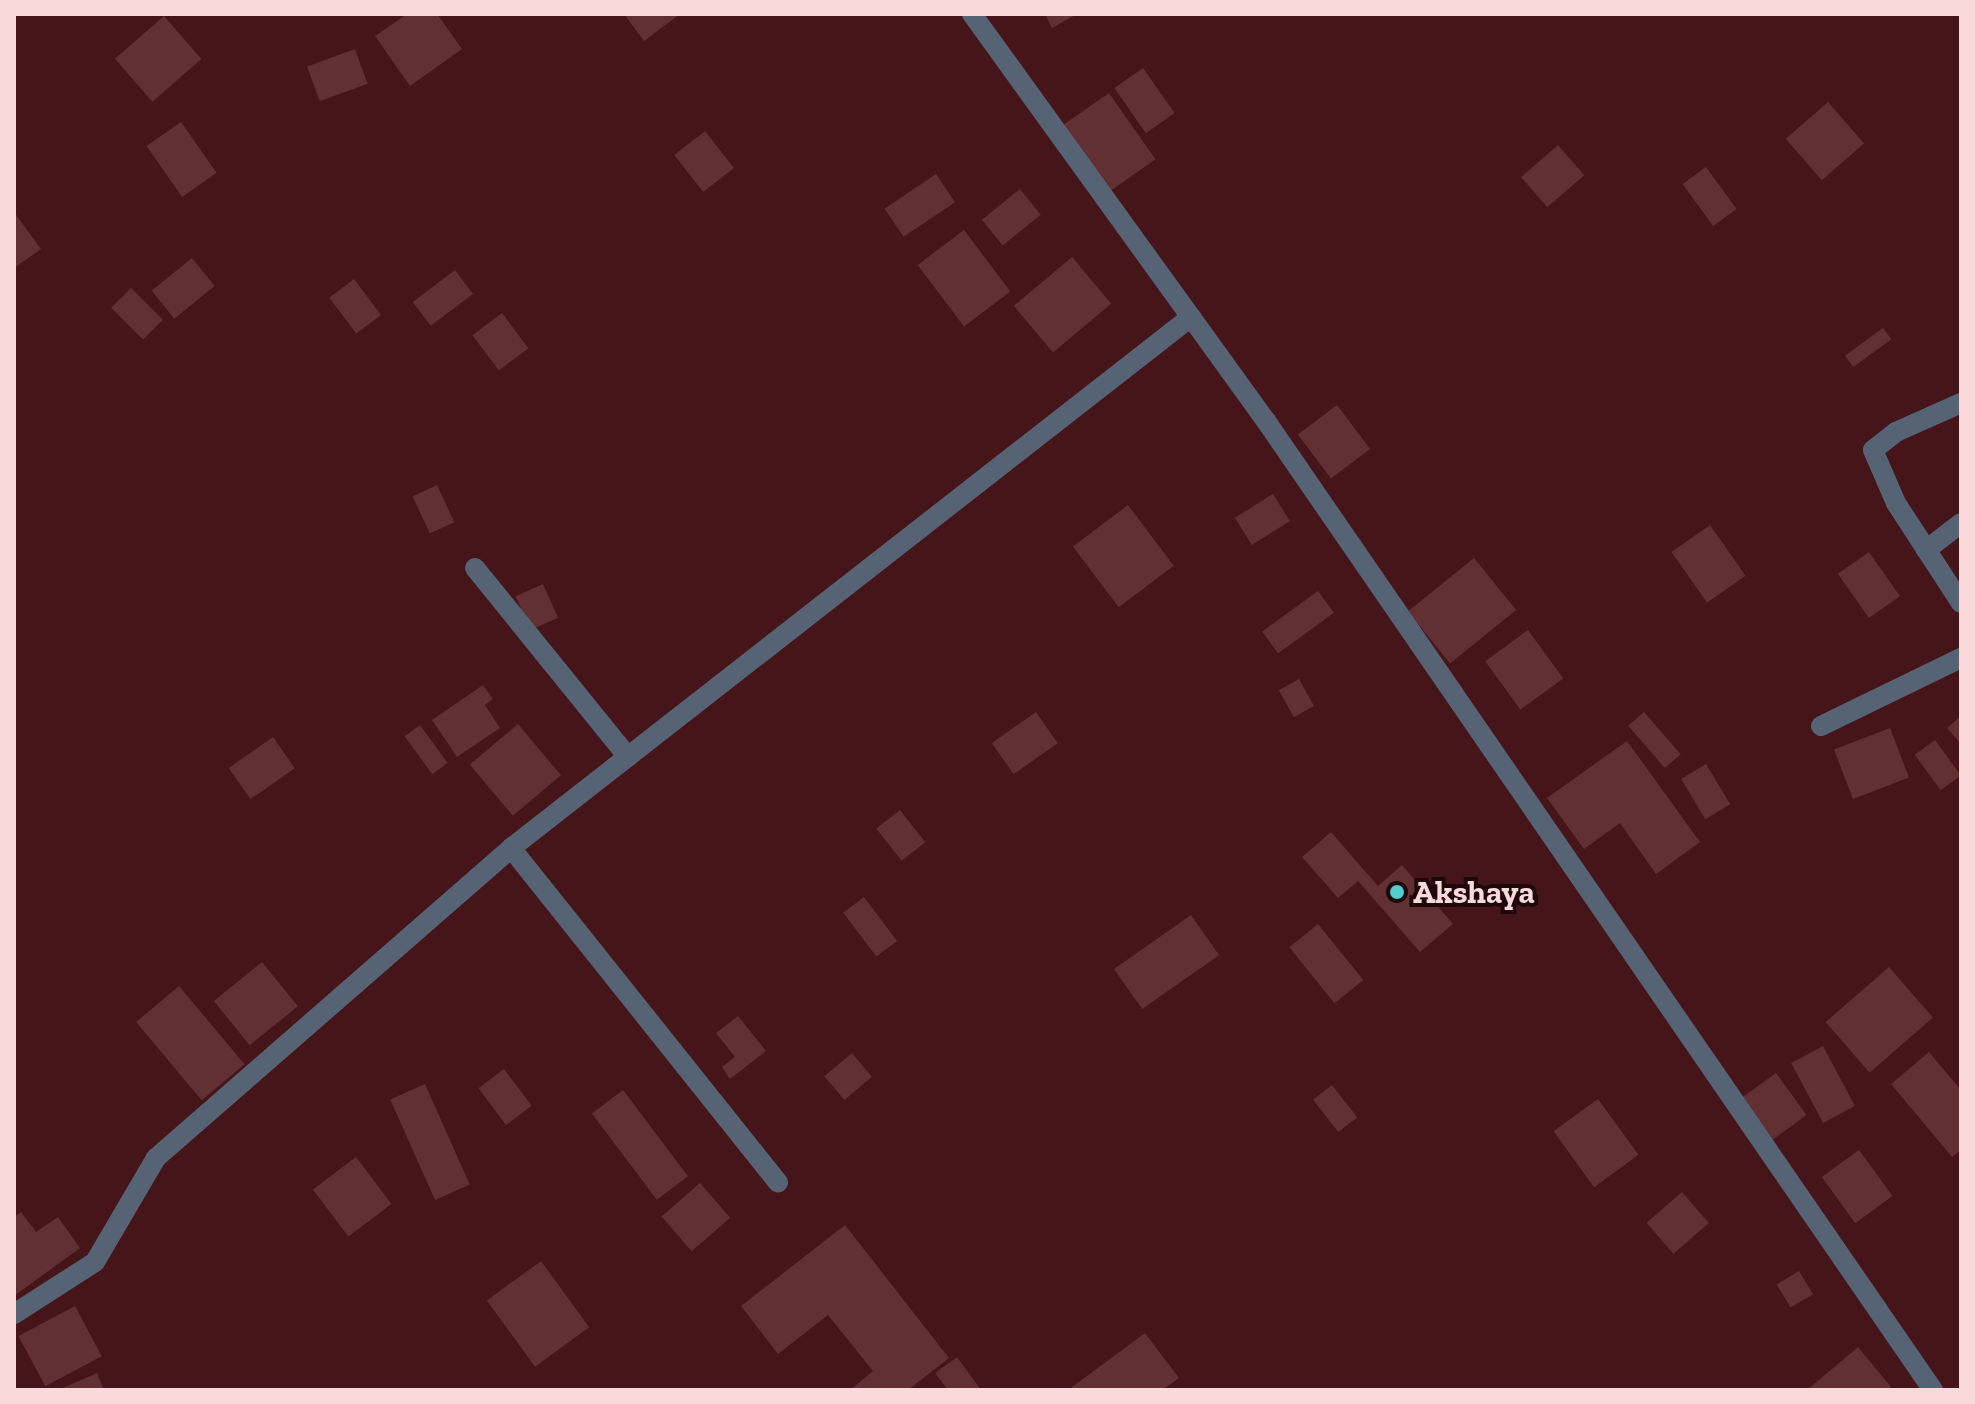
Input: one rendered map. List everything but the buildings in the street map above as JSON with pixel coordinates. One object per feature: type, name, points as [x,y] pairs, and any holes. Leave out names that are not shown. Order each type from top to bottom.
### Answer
[{"type":"street","points":[[972,14],[1191,317],[1933,1390]]},
{"type":"street","points":[[14,1314],[95,1262],[156,1158],[511,848],[1191,317]]},
{"type":"street","points":[[1961,403],[1896,432],[1873,450],[1896,503],[1961,603]]},
{"type":"street","points":[[1926,550],[1961,523]]},
{"type":"street","points":[[475,568],[628,757]]},
{"type":"street","points":[[1821,726],[1961,658]]},
{"type":"street","points":[[511,848],[778,1183]]},
{"type":"place","name":"Akshaya","points":[[1397,892]]}]
